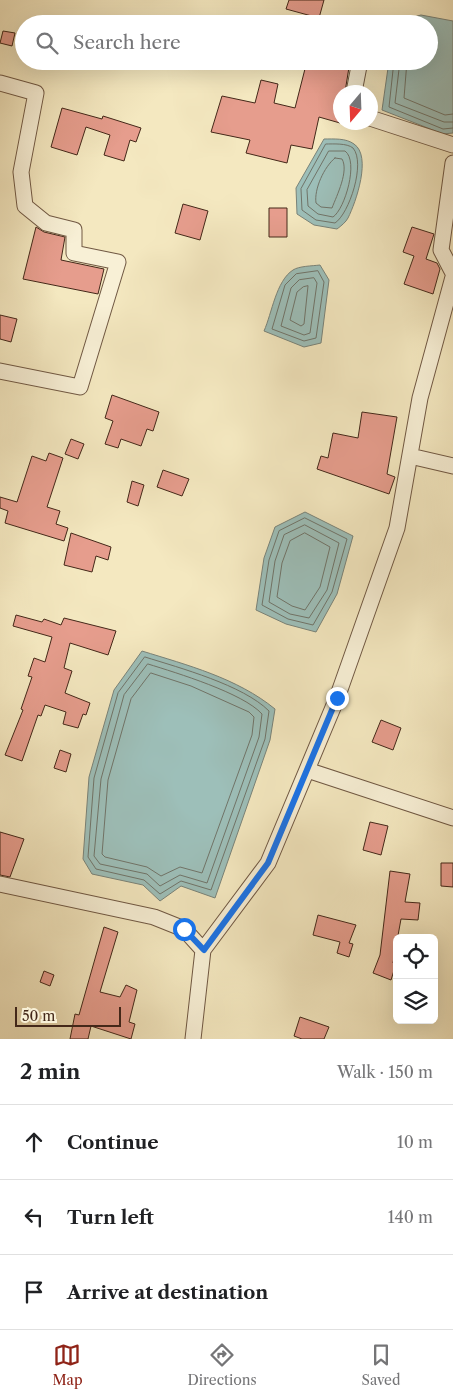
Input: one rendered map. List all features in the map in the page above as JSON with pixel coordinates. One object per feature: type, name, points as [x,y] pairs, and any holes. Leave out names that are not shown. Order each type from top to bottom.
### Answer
[{"type":"street","points":[[355,85],[358,70]]},
{"type":"street","points":[[0,83],[36,93],[22,172],[25,206],[46,222],[74,230],[74,253],[118,262],[80,387],[0,371]]},
{"type":"street","points":[[378,121],[453,145]]},
{"type":"street","points":[[193,1039],[204,950],[268,863],[337,698],[397,528],[420,398],[453,275],[441,250],[453,163]]},
{"type":"street","points":[[410,456],[453,466]]},
{"type":"street","points":[[307,770],[453,818]]},
{"type":"street","points":[[0,884],[154,917],[184,929],[204,950]]},
{"type":"water","points":[[438,18],[453,21],[453,133],[443,134],[382,110],[388,70],[438,70]]},
{"type":"water","points":[[324,139],[340,139],[351,142],[359,150],[362,158],[361,180],[355,201],[347,219],[337,229],[314,225],[297,214],[296,188]]},
{"type":"water","points":[[320,265],[329,280],[321,343],[304,347],[264,331],[278,289],[287,275],[299,268]]},
{"type":"water","points":[[305,512],[353,536],[337,594],[316,632],[286,624],[256,610],[264,558],[275,527]]},
{"type":"water","points":[[142,651],[194,667],[228,681],[245,689],[275,709],[270,740],[215,898],[181,886],[160,901],[143,885],[92,874],[83,859],[89,777],[114,690]]},
{"type":"building","points":[[289,0],[324,0],[320,15],[308,15],[286,9]]},
{"type":"building","points":[[3,31],[15,33],[12,46],[0,43]]},
{"type":"building","points":[[305,70],[349,70],[346,85],[333,85],[333,121],[319,117],[312,149],[291,145],[287,163],[246,153],[250,140],[211,132],[222,96],[255,103],[261,80],[278,84],[274,103],[295,108]]},
{"type":"building","points":[[62,108],[102,119],[103,116],[141,128],[136,142],[130,140],[124,161],[104,155],[110,135],[86,127],[77,155],[51,147]]},
{"type":"building","points":[[183,204],[208,211],[200,240],[175,233]]},
{"type":"building","points":[[269,208],[287,208],[287,237],[269,237]]},
{"type":"building","points":[[36,227],[44,232],[65,237],[61,260],[104,269],[98,294],[23,279]]},
{"type":"building","points":[[412,227],[434,234],[426,259],[437,263],[440,269],[433,294],[404,284],[414,256],[403,252]]},
{"type":"building","points":[[0,315],[17,319],[11,342],[0,339]]},
{"type":"building","points":[[112,395],[159,412],[153,431],[147,429],[141,446],[121,439],[118,448],[105,444],[113,421],[105,418]]},
{"type":"building","points":[[362,412],[397,417],[387,474],[395,477],[389,494],[317,469],[321,456],[328,458],[333,433],[358,438]]},
{"type":"building","points":[[71,439],[84,444],[78,459],[65,454]]},
{"type":"building","points":[[49,453],[63,458],[47,507],[60,511],[56,524],[68,528],[64,541],[5,523],[8,511],[0,508],[0,497],[17,502],[32,456],[46,461]]},
{"type":"building","points":[[163,470],[189,479],[182,496],[157,487]]},
{"type":"building","points":[[132,481],[144,485],[138,506],[127,502]]},
{"type":"building","points":[[71,533],[111,547],[108,560],[96,556],[92,572],[64,565]]},
{"type":"building","points":[[16,615],[42,622],[44,619],[61,625],[64,618],[116,631],[108,655],[70,643],[64,668],[72,671],[65,693],[90,703],[86,715],[83,714],[78,728],[63,724],[66,712],[45,705],[41,716],[38,715],[22,761],[5,755],[23,710],[21,709],[32,677],[28,676],[34,658],[45,662],[52,637],[13,626]]},
{"type":"building","points":[[381,720],[401,728],[393,750],[372,742]]},
{"type":"building","points":[[60,750],[71,754],[66,772],[54,768]]},
{"type":"building","points":[[370,822],[388,826],[381,855],[363,850]]},
{"type":"building","points":[[0,832],[24,839],[10,877],[0,875]]},
{"type":"building","points":[[441,863],[453,863],[453,887],[441,886]]},
{"type":"building","points":[[390,871],[410,874],[405,902],[420,903],[418,920],[401,919],[398,934],[393,934],[393,974],[391,980],[373,973],[380,955]]},
{"type":"building","points":[[318,915],[356,925],[349,943],[353,944],[349,957],[337,953],[340,942],[313,935]]},
{"type":"building","points":[[104,927],[118,932],[100,992],[120,997],[126,985],[137,990],[129,1022],[135,1024],[131,1039],[91,1026],[88,1039],[70,1039],[75,1014],[79,1015]]},
{"type":"building","points":[[44,971],[54,975],[50,986],[40,982]]},
{"type":"building","points":[[300,1017],[329,1027],[324,1039],[302,1039],[294,1036]]},
{"type":"route","points":[[184,929],[204,950],[268,863],[337,698]]}]
